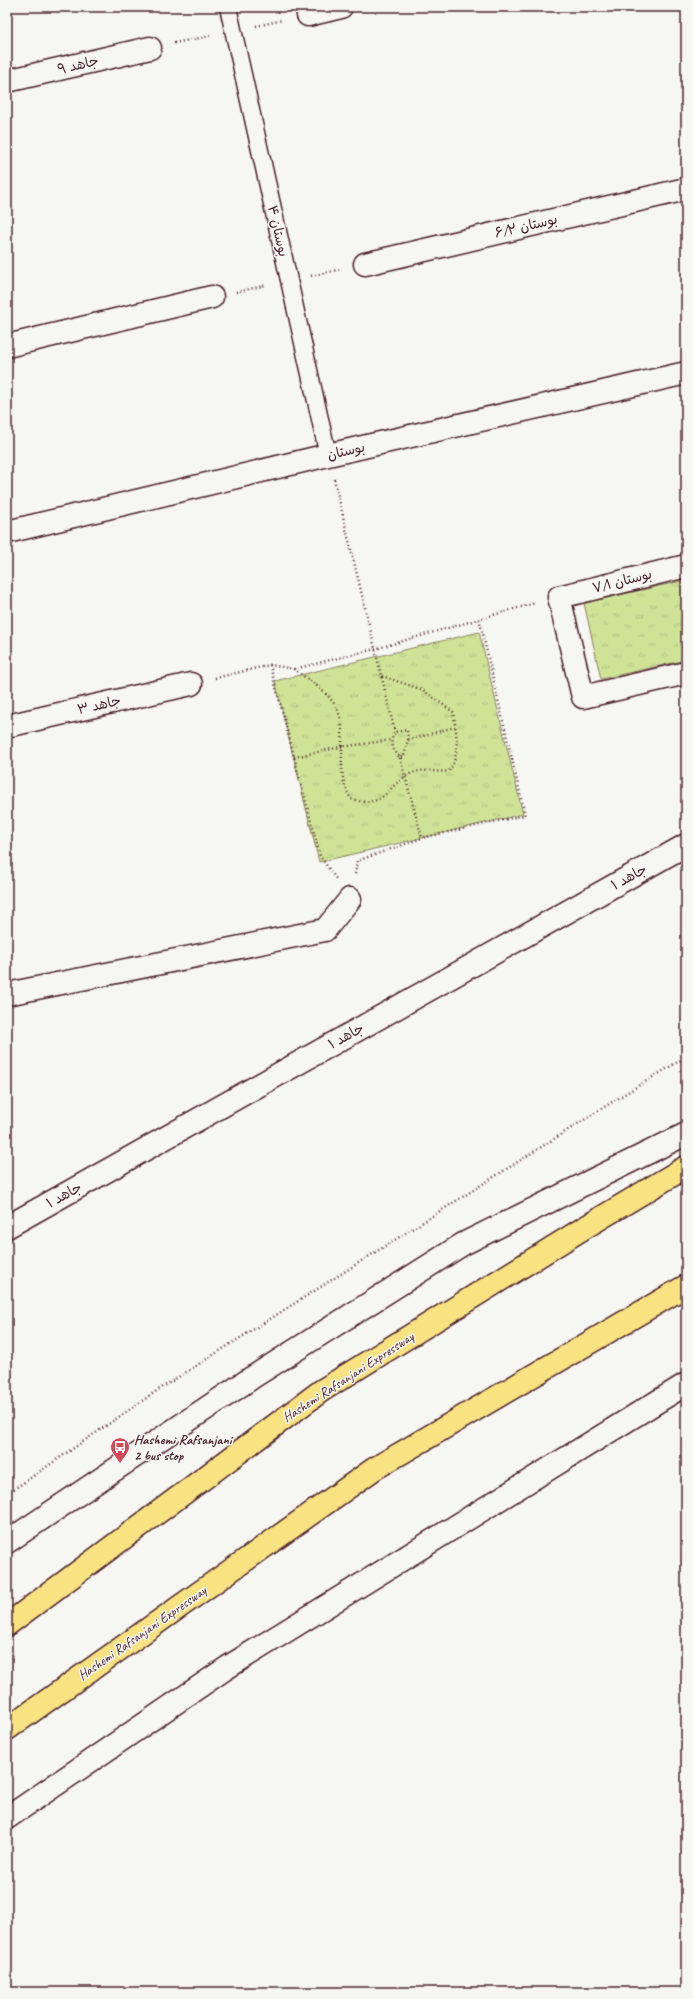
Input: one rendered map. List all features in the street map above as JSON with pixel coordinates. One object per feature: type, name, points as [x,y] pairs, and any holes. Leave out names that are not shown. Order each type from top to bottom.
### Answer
[{"type":"highway","name":"Hashemi Rafsanjani Expressway","points":[[7,1625],[321,1391],[584,1228],[686,1167]]},
{"type":"highway","name":"Hashemi Rafsanjani Expressway","points":[[7,1729],[374,1469],[686,1286]]},
{"type":"street","points":[[308,15],[341,7]]},
{"type":"street","name":"جاهد ۹","points":[[7,82],[150,48]]},
{"type":"street","name":"بوستان ۶/۲","points":[[365,264],[686,189]]},
{"type":"street","points":[[7,346],[212,297]]},
{"type":"street","name":"بوستان","points":[[7,532],[328,455],[686,373]]},
{"type":"street","name":"بوستان ۷/۱","points":[[559,597],[686,566]]},
{"type":"street","points":[[559,597],[583,697],[686,673]]},
{"type":"street","name":"جاهد ۳","points":[[7,726],[191,684]]},
{"type":"street","name":"جاهد ۱","points":[[7,1226],[686,846]]},
{"type":"street","points":[[7,994],[325,930],[350,899]]},
{"type":"street","points":[[7,1542],[253,1377],[464,1244],[686,1134]]},
{"type":"street","points":[[7,1818],[228,1667],[686,1384]]},
{"type":"lane","name":"بوستان ۴","points":[[228,7],[328,455]]},
{"type":"path","points":[[328,455],[395,732],[391,740],[394,750],[400,758],[422,838]]},
{"type":"path","points":[[191,684],[270,665],[294,669],[376,649],[479,618],[559,597]]},
{"type":"path","points":[[350,899],[357,861],[422,838],[525,815],[479,618]]},
{"type":"path","points":[[270,665],[320,856],[350,899]]},
{"type":"path","points":[[294,669],[324,692],[338,712],[342,774],[346,790],[351,799],[363,802],[377,801],[405,777],[414,772],[449,772],[454,765],[456,756],[453,712],[423,690],[382,676]]},
{"type":"path","points":[[408,740],[455,727]]},
{"type":"path","points":[[395,732],[407,730],[408,740],[404,756],[400,758]]},
{"type":"path","points":[[294,757],[341,746],[391,740]]},
{"type":"path","points":[[7,1494],[158,1390],[614,1100],[686,1057]]},
{"type":"green space","points":[[686,580],[686,660],[601,679],[584,603]]},
{"type":"green space","points":[[479,632],[523,814],[319,862],[275,681]]},
{"type":"place","name":"Hashemi Rafsanjani 2 bus stop","points":[[120,1464]]}]
